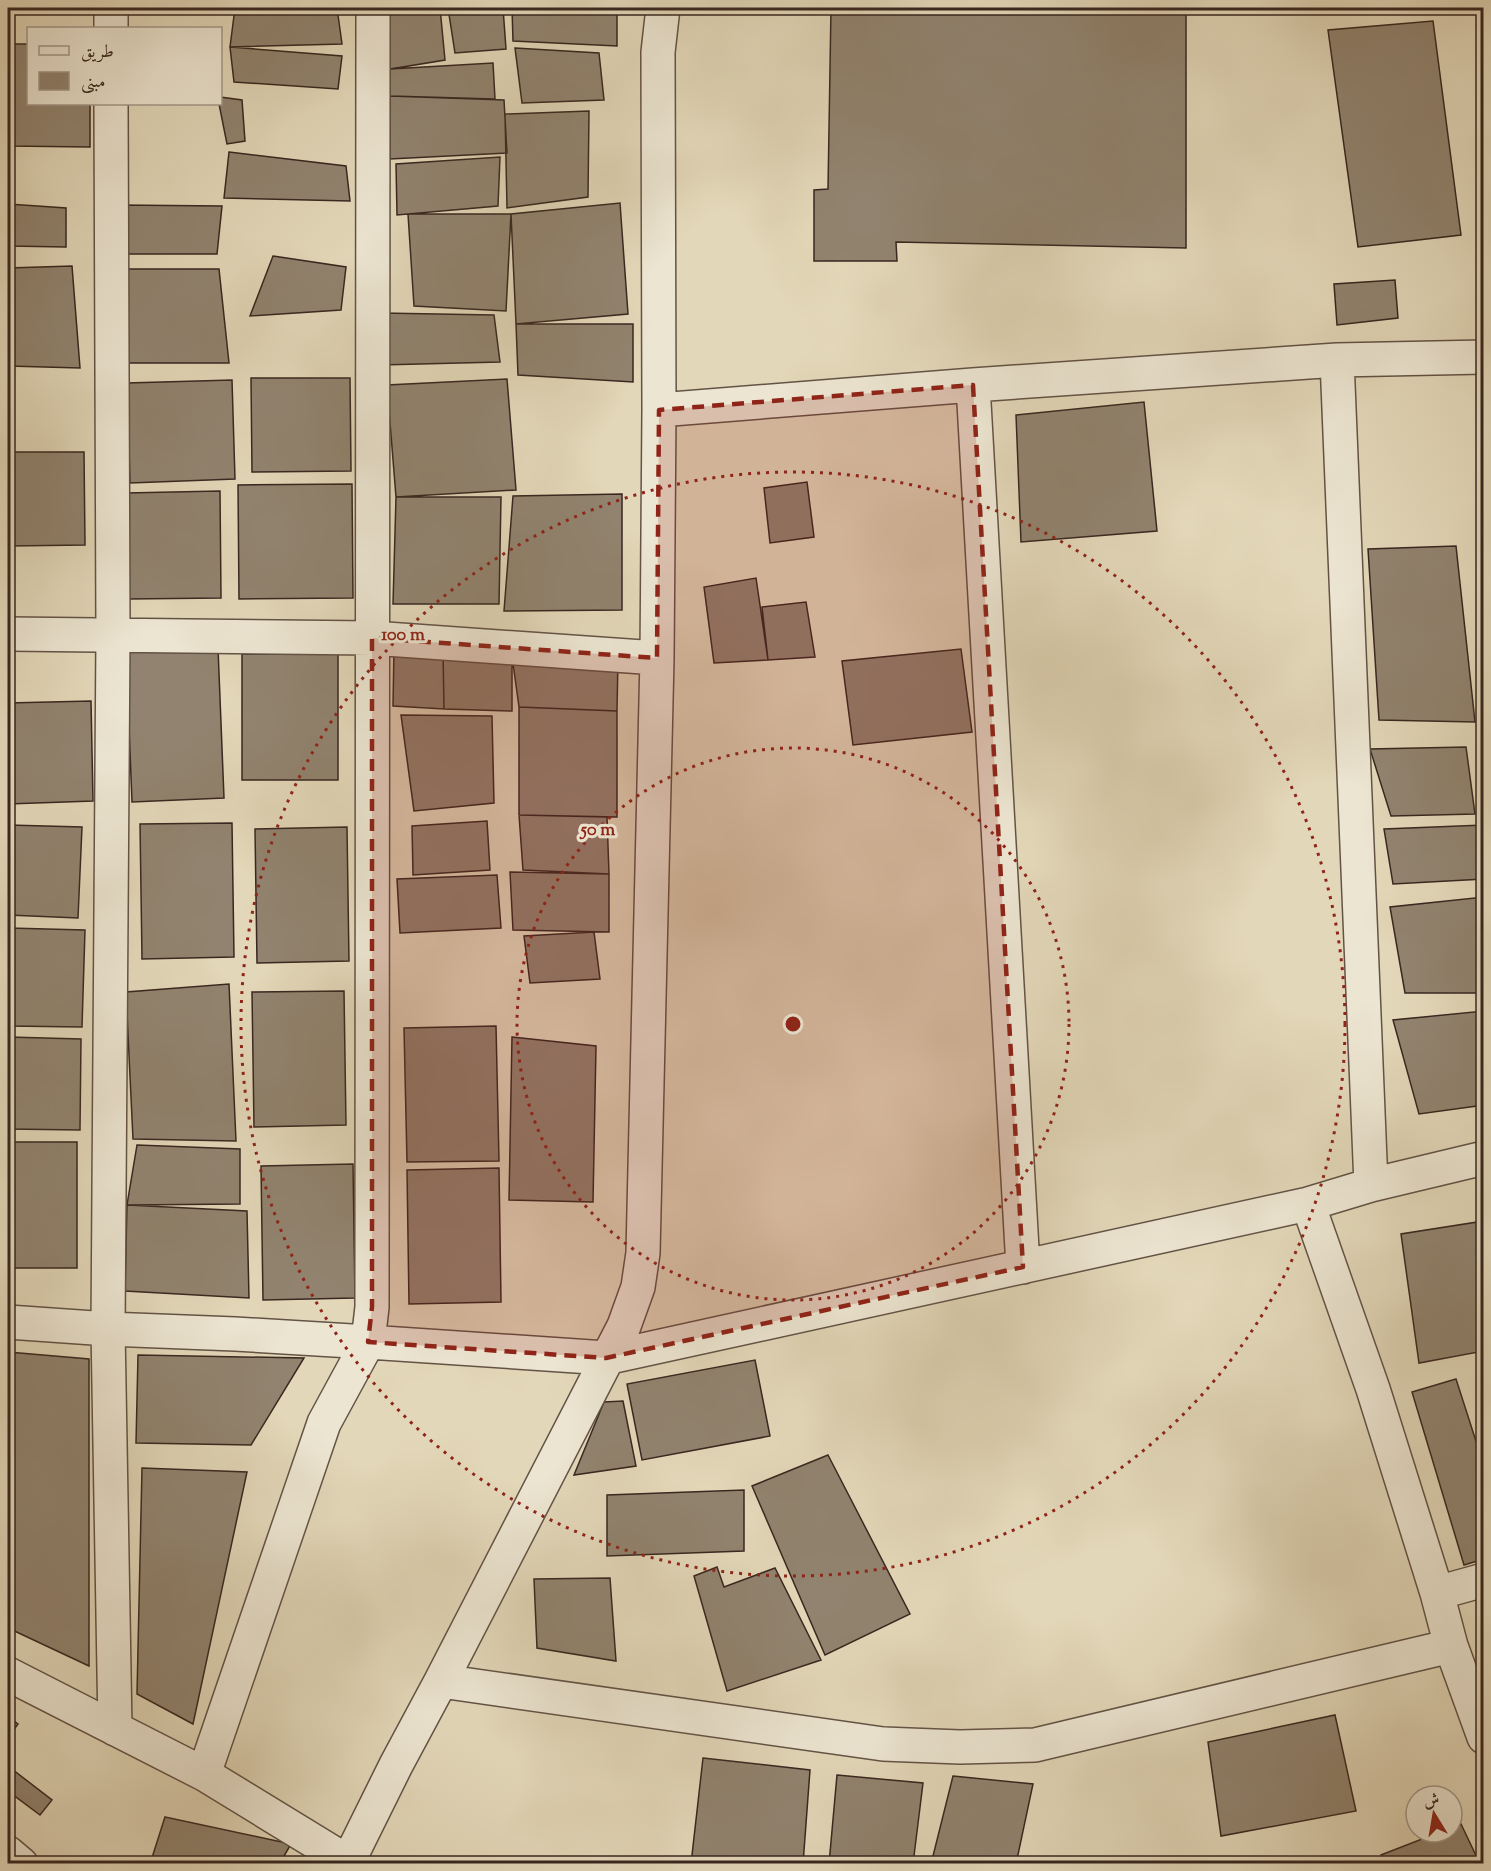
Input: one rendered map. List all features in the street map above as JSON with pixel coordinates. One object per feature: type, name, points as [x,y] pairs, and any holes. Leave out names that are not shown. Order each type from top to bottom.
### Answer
[{"type":"street","points":[[111,8],[111,27]]},
{"type":"street","points":[[204,1774],[324,1422],[368,1342],[372,1307],[373,8]]},
{"type":"street","points":[[8,1674],[204,1774],[348,1862],[624,1326],[638,1287],[643,1253],[657,657],[658,52],[663,8]]},
{"type":"street","points":[[111,105],[113,635],[108,1329],[115,1729]]},
{"type":"street","points":[[659,410],[973,385],[1337,360],[1484,357]]},
{"type":"street","points":[[1337,360],[1371,1185]]},
{"type":"street","points":[[973,385],[1023,1267]]},
{"type":"street","points":[[8,634],[372,638],[657,657]]},
{"type":"street","points":[[8,1322],[606,1358],[1308,1204],[1371,1185],[1484,1158]]},
{"type":"street","points":[[1308,1204],[1373,1389],[1437,1593],[1451,1646],[1484,1737]]},
{"type":"street","points":[[1437,1593],[1484,1580]]},
{"type":"street","points":[[441,1682],[882,1744],[960,1748],[1035,1745],[1451,1646]]},
{"type":"street","points":[[8,1853],[21,1863]]},
{"type":"highlighted area","points":[[973,385],[1023,1267],[606,1358],[368,1342],[372,1307],[372,638],[657,658],[659,410]]},
{"type":"building","points":[[118,8],[207,8],[208,13],[118,10]]},
{"type":"building","points":[[235,8],[337,8],[342,44],[230,47]]},
{"type":"building","points":[[387,8],[440,8],[445,60],[390,69]]},
{"type":"building","points":[[448,8],[503,8],[506,49],[455,53]]},
{"type":"building","points":[[512,8],[617,8],[617,46],[513,41]]},
{"type":"building","points":[[831,8],[1186,8],[1186,248],[896,242],[897,261],[814,261],[814,190],[828,189]]},
{"type":"building","points":[[1433,21],[1461,235],[1358,247],[1328,30]]},
{"type":"building","points":[[8,44],[27,44],[27,105],[90,105],[90,147],[8,146]]},
{"type":"building","points":[[230,47],[342,56],[338,89],[234,82]]},
{"type":"building","points":[[515,48],[599,53],[604,100],[522,103]]},
{"type":"building","points":[[493,63],[495,99],[390,96],[390,69]]},
{"type":"building","points":[[390,96],[504,100],[507,153],[390,159]]},
{"type":"building","points":[[222,97],[242,100],[245,141],[227,144],[219,105],[222,105]]},
{"type":"building","points":[[589,111],[588,197],[507,208],[505,114]]},
{"type":"building","points":[[229,152],[346,166],[350,201],[224,198]]},
{"type":"building","points":[[500,157],[498,206],[397,215],[396,164]]},
{"type":"building","points":[[620,203],[628,314],[516,324],[511,214]]},
{"type":"building","points":[[8,204],[66,208],[66,247],[8,246]]},
{"type":"building","points":[[118,205],[222,206],[217,254],[118,254]]},
{"type":"building","points":[[408,214],[511,214],[506,311],[414,306]]},
{"type":"building","points":[[273,256],[346,267],[341,310],[250,316]]},
{"type":"building","points":[[72,266],[80,368],[8,366],[8,268]]},
{"type":"building","points":[[121,269],[219,269],[229,363],[121,363]]},
{"type":"building","points":[[1395,280],[1398,318],[1337,325],[1334,284]]},
{"type":"building","points":[[380,313],[494,315],[500,362],[380,365]]},
{"type":"building","points":[[516,324],[633,324],[633,382],[518,375]]},
{"type":"building","points":[[251,378],[350,378],[351,471],[252,472]]},
{"type":"building","points":[[507,379],[516,490],[396,497],[387,385]]},
{"type":"building","points":[[232,380],[235,479],[130,483],[127,383]]},
{"type":"building","points":[[1144,402],[1157,531],[1021,542],[1016,415]]},
{"type":"building","points":[[8,452],[84,452],[85,545],[8,546]]},
{"type":"building","points":[[807,482],[814,537],[770,543],[764,488]]},
{"type":"building","points":[[352,484],[353,598],[239,599],[238,485]]},
{"type":"building","points":[[220,491],[221,598],[128,599],[126,493]]},
{"type":"building","points":[[622,494],[622,610],[504,611],[513,496]]},
{"type":"building","points":[[396,497],[501,497],[499,604],[393,604]]},
{"type":"building","points":[[1456,546],[1475,722],[1379,720],[1368,549]]},
{"type":"building","points":[[756,578],[768,660],[714,663],[704,587]]},
{"type":"building","points":[[806,602],[815,657],[768,660],[762,607]]},
{"type":"building","points":[[1479,629],[1484,629],[1484,655]]},
{"type":"building","points":[[394,647],[443,651],[444,709],[393,706]]},
{"type":"building","points":[[218,648],[224,798],[132,802],[126,652]]},
{"type":"building","points":[[961,649],[972,732],[853,745],[842,661]]},
{"type":"building","points":[[443,651],[512,656],[512,711],[444,709]]},
{"type":"building","points":[[242,654],[338,654],[338,780],[242,780]]},
{"type":"building","points":[[512,656],[618,659],[617,711],[519,707]]},
{"type":"building","points":[[91,701],[93,801],[8,804],[8,703]]},
{"type":"building","points":[[519,707],[617,711],[617,817],[519,815]]},
{"type":"building","points":[[401,715],[492,716],[494,803],[414,811]]},
{"type":"building","points":[[1466,747],[1475,814],[1391,816],[1370,749]]},
{"type":"building","points":[[519,815],[607,817],[609,874],[523,870]]},
{"type":"building","points":[[487,821],[490,870],[413,875],[412,826]]},
{"type":"building","points":[[232,823],[234,957],[142,959],[140,824]]},
{"type":"building","points":[[8,825],[82,827],[78,918],[8,915]]},
{"type":"building","points":[[1484,825],[1484,879],[1393,884],[1384,829]]},
{"type":"building","points":[[347,827],[349,961],[257,963],[255,829]]},
{"type":"building","points":[[510,872],[609,874],[609,932],[513,930]]},
{"type":"building","points":[[497,875],[501,928],[400,933],[397,879]]},
{"type":"building","points":[[1484,897],[1484,993],[1405,993],[1390,907]]},
{"type":"building","points":[[8,928],[85,930],[82,1027],[8,1026]]},
{"type":"building","points":[[594,932],[600,979],[530,983],[524,936]]},
{"type":"building","points":[[229,984],[236,1141],[133,1139],[126,992]]},
{"type":"building","points":[[344,991],[346,1125],[254,1127],[252,992]]},
{"type":"building","points":[[1484,1011],[1484,1105],[1419,1114],[1393,1020]]},
{"type":"building","points":[[496,1026],[499,1161],[407,1162],[404,1028]]},
{"type":"building","points":[[8,1037],[81,1039],[80,1130],[8,1129]]},
{"type":"building","points":[[512,1037],[596,1046],[593,1202],[509,1200]]},
{"type":"building","points":[[8,1142],[77,1142],[77,1268],[8,1268]]},
{"type":"building","points":[[137,1145],[240,1149],[240,1204],[127,1205]]},
{"type":"building","points":[[353,1164],[355,1298],[263,1300],[261,1166]]},
{"type":"building","points":[[499,1168],[501,1302],[409,1304],[407,1170]]},
{"type":"building","points":[[127,1205],[247,1211],[249,1298],[125,1291]]},
{"type":"building","points":[[1484,1221],[1484,1351],[1419,1363],[1401,1234]]},
{"type":"building","points":[[8,1352],[89,1359],[89,1666],[8,1628]]},
{"type":"building","points":[[138,1355],[304,1358],[251,1445],[136,1443]]},
{"type":"building","points":[[755,1360],[770,1436],[642,1460],[627,1384]]},
{"type":"building","points":[[1456,1379],[1484,1466],[1484,1559],[1464,1565],[1412,1392]]},
{"type":"building","points":[[623,1401],[636,1466],[574,1475],[604,1402]]},
{"type":"building","points":[[828,1455],[910,1614],[825,1655],[752,1486]]},
{"type":"building","points":[[142,1468],[247,1472],[193,1724],[137,1694]]},
{"type":"building","points":[[744,1490],[744,1551],[607,1556],[607,1495]]},
{"type":"building","points":[[717,1567],[724,1587],[775,1568],[821,1660],[727,1691],[694,1576]]},
{"type":"building","points":[[610,1578],[616,1661],[537,1648],[534,1579]]},
{"type":"building","points":[[1335,1715],[1356,1811],[1221,1836],[1208,1742]]},
{"type":"building","points":[[8,1717],[18,1724],[8,1738]]},
{"type":"building","points":[[703,1758],[810,1770],[803,1864],[691,1864]]},
{"type":"building","points":[[8,1766],[52,1800],[40,1815],[8,1791]]},
{"type":"building","points":[[837,1775],[923,1783],[913,1864],[829,1864]]},
{"type":"building","points":[[953,1776],[1033,1784],[1016,1864],[931,1864]]},
{"type":"building","points":[[165,1817],[291,1844],[284,1856],[284,1864],[150,1864]]},
{"type":"building","points":[[1464,1830],[1480,1864],[1385,1864],[1381,1855],[1409,1844],[1464,1844]]}]
